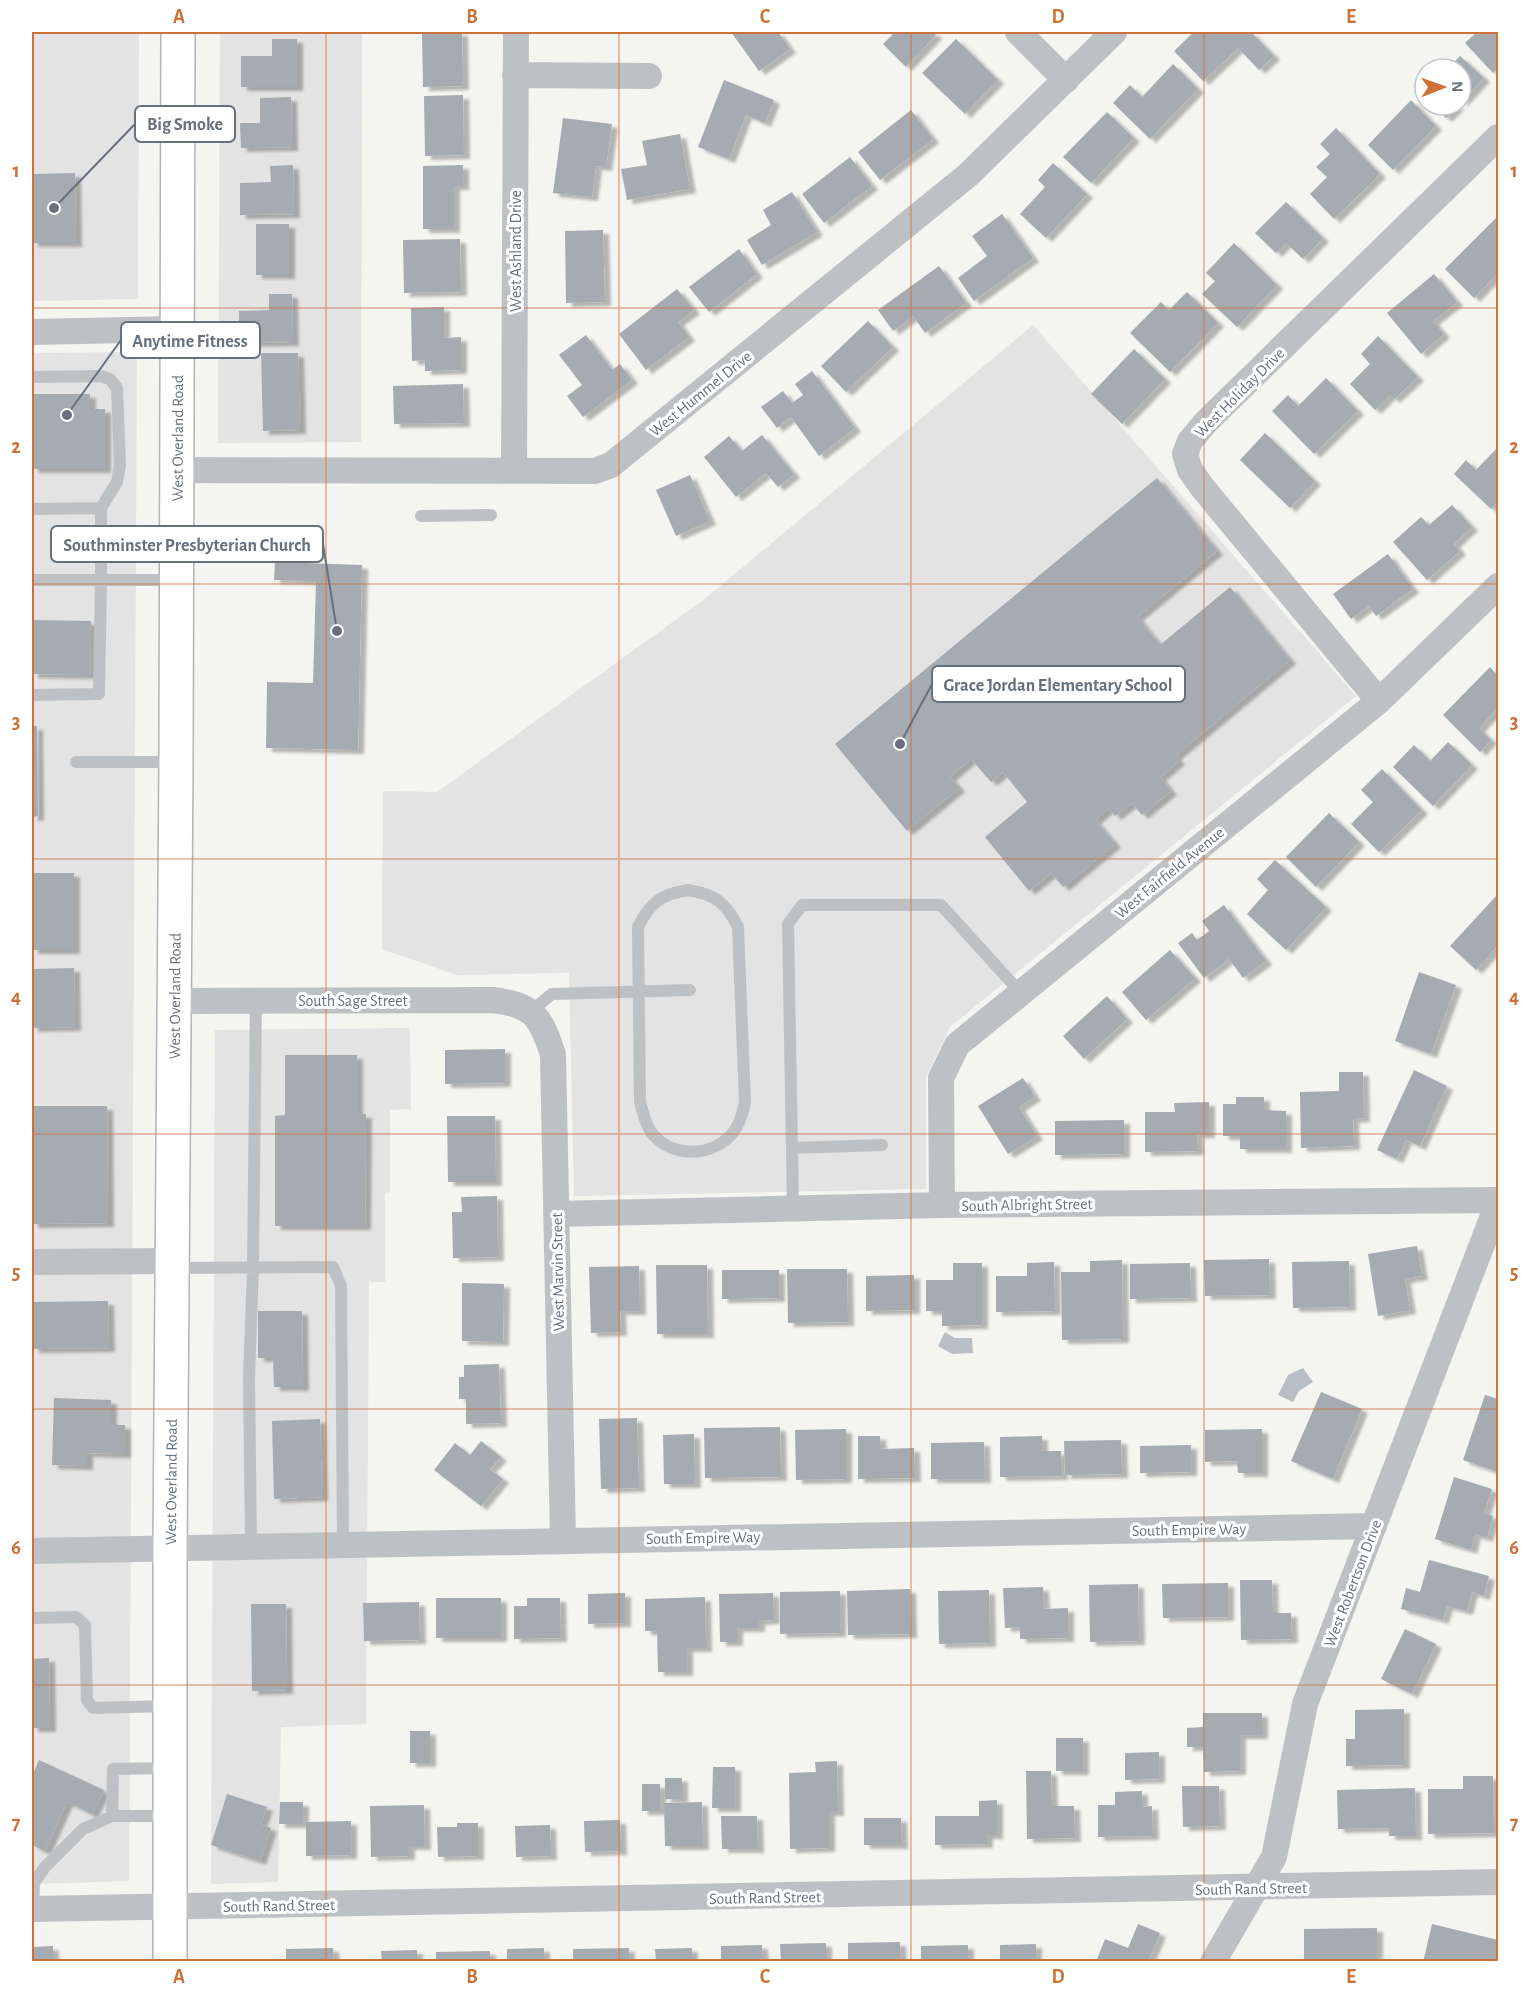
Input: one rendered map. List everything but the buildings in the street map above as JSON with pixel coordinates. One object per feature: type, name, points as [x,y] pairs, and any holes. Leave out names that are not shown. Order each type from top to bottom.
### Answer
[{"type":"main road","name":"West Overland Road","points":[[170,1962],[178,32]]},
{"type":"street","name":"West Ashland Drive","points":[[514,471],[516,32]]},
{"type":"street","points":[[1018,32],[1066,80]]},
{"type":"street","name":"West Hummel Drive","points":[[177,470],[595,471],[611,465],[968,175],[1114,32]]},
{"type":"street","points":[[515,75],[649,76]]},
{"type":"street","name":"West Holiday Drive","points":[[1379,701],[1202,487],[1190,470],[1185,454],[1190,441],[1206,422],[1498,137]]},
{"type":"street","points":[[32,332],[177,329]]},
{"type":"street","name":"West Fairfield Avenue","points":[[942,1205],[941,1078],[957,1045],[1379,701],[1498,586]]},
{"type":"street","name":"South Sage Street","points":[[174,1002],[493,1000],[513,1002],[531,1011]]},
{"type":"street","name":"West Marvin Street","points":[[531,1011],[545,1029],[553,1055],[563,1540]]},
{"type":"street","name":"South Albright Street","points":[[556,1214],[942,1205],[1498,1201]]},
{"type":"street","name":"West Robertson Drive","points":[[1213,1962],[1274,1857],[1305,1704],[1498,1201]]},
{"type":"street","points":[[32,1262],[172,1264]]},
{"type":"street","name":"South Empire Way","points":[[32,1551],[1374,1526]]},
{"type":"street","name":"South Rand Street","points":[[32,1909],[1498,1882]]},
{"type":"lane","points":[[32,377],[100,375],[110,379],[117,388],[120,465],[117,482],[101,508],[99,694],[32,695]]},
{"type":"lane","points":[[32,509],[101,508]]},
{"type":"lane","points":[[420,516],[491,515]]},
{"type":"lane","points":[[101,538],[177,538]]},
{"type":"lane","points":[[32,580],[177,580]]},
{"type":"lane","points":[[75,762],[176,762]]},
{"type":"lane","points":[[688,890],[704,892],[719,900],[731,912],[738,927],[745,1103],[741,1120],[731,1135],[717,1147],[700,1152],[682,1151],[665,1145],[652,1133],[644,1118],[640,1102],[639,991],[638,927],[645,912],[657,900],[671,893],[688,890]]},
{"type":"lane","points":[[793,1208],[788,924],[802,905],[941,905],[1021,993]]},
{"type":"lane","points":[[531,1011],[552,994],[690,990]]},
{"type":"lane","points":[[251,1546],[249,1378],[253,1268],[256,1001]]},
{"type":"lane","points":[[792,1148],[882,1145]]},
{"type":"lane","points":[[172,1264],[253,1268],[333,1267],[341,1286],[343,1544]]},
{"type":"lane","points":[[32,1618],[76,1617],[85,1625],[87,1700],[93,1708],[170,1706]]},
{"type":"lane","points":[[112,1816],[113,1769],[170,1768]]},
{"type":"lane","points":[[32,1909],[34,1883],[45,1867],[82,1829],[112,1816],[170,1816]]},
{"type":"shaded area","points":[[32,32],[139,32],[138,299],[32,301]]},
{"type":"shaded area","points":[[220,32],[362,32],[361,442],[218,443]]},
{"type":"shaded area","points":[[1033,325],[1356,696],[950,1027],[926,1077],[926,1189],[574,1196],[569,973],[457,975],[382,949],[383,791],[437,792],[706,598]]},
{"type":"shaded area","points":[[137,352],[129,1881],[32,1884],[32,353]]},
{"type":"shaded area","points":[[410,1028],[411,1109],[390,1110],[390,1192],[385,1193],[385,1282],[369,1282],[366,1724],[281,1727],[278,1882],[211,1884],[215,1030]]},
{"type":"shaded area","points":[[945,1332],[955,1338],[972,1338],[973,1353],[952,1354],[938,1346]]},
{"type":"shaded area","points":[[1303,1368],[1313,1382],[1299,1391],[1293,1402],[1278,1395],[1288,1375]]},
{"type":"place","name":"Big Smoke","points":[[54,208]]},
{"type":"place","name":"Anytime Fitness","points":[[67,415]]},
{"type":"place","name":"Southminster Presbyterian Church","points":[[337,631]]},
{"type":"place","name":"Grace Jordan Elementary School","points":[[900,744]]}]
